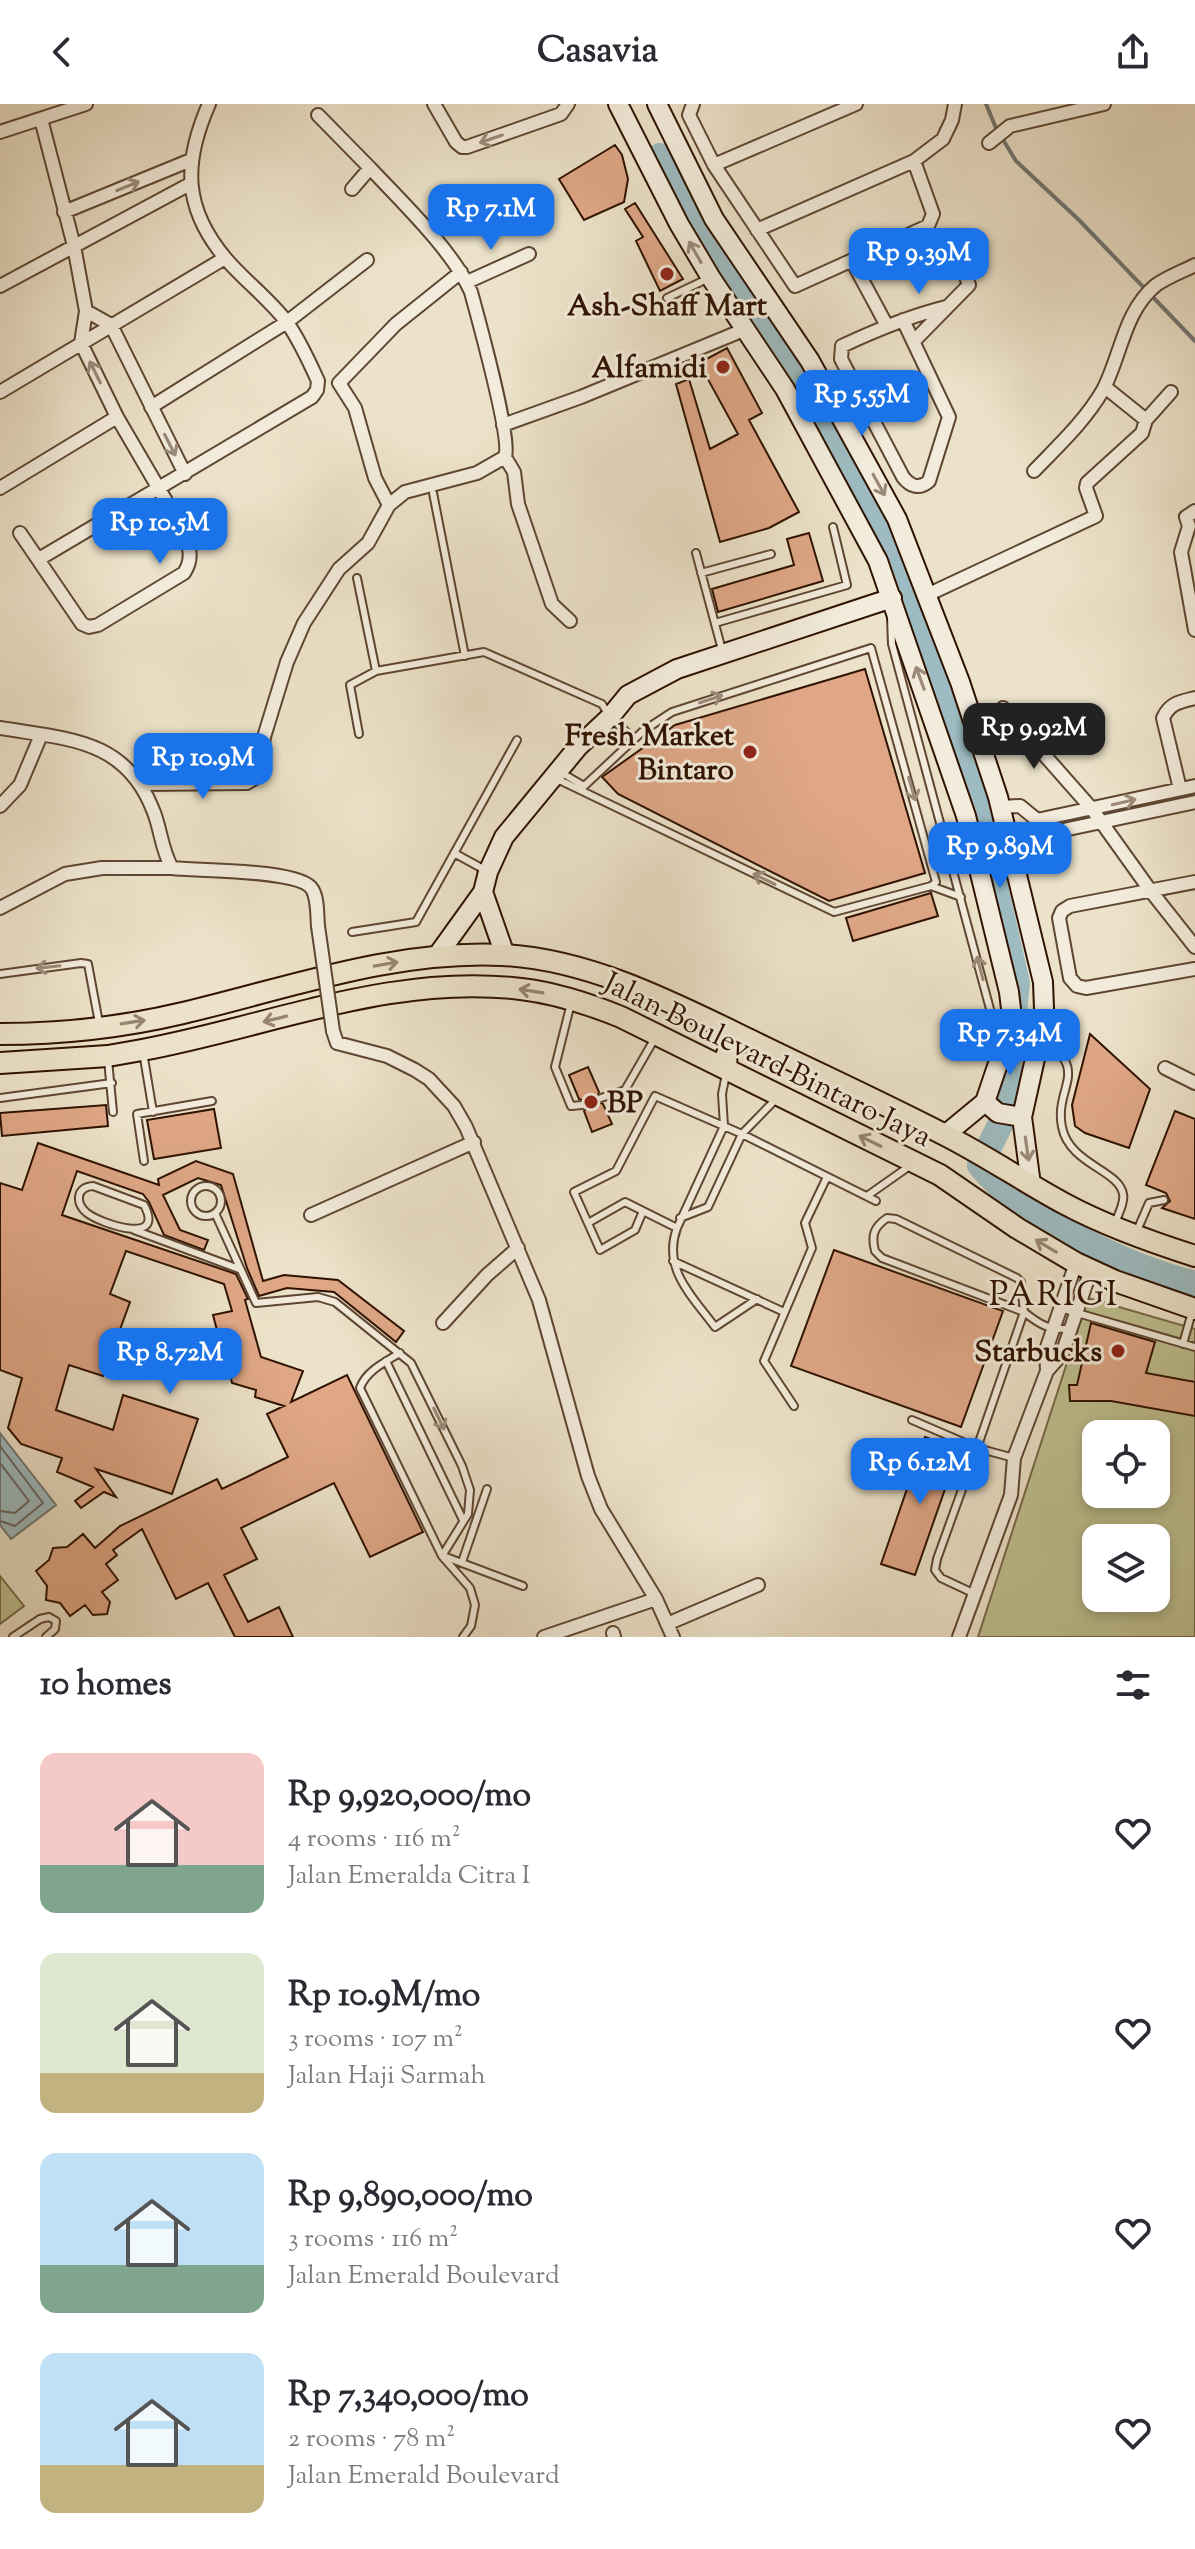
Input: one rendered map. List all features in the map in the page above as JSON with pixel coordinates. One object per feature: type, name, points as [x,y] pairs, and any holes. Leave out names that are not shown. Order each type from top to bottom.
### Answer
[{"type":"main road","points":[[618,104],[679,224],[785,389],[859,521],[878,561],[969,809],[1011,1009],[988,1105],[945,1135]]},
{"type":"main road","points":[[657,104],[714,219],[810,361],[897,519],[960,682],[1013,857],[1043,982],[1044,1009],[1040,1038],[1019,1117],[1031,1185]]},
{"type":"main road","points":[[437,956],[483,892],[488,872],[504,837],[628,695],[677,669],[893,602]]},
{"type":"main road","points":[[969,809],[997,803]]},
{"type":"main road","points":[[483,892],[505,955]]},
{"type":"main road","name":"Jalan Boulevard Bintaro Jaya","points":[[0,1034],[49,1033],[182,1013],[345,971],[437,956],[505,955],[537,959],[591,972],[707,1019],[945,1135],[1067,1205],[1135,1236],[1195,1256]]},
{"type":"main road","name":"Jalan Boulevard Bintaro Jaya","points":[[0,1063],[108,1056],[142,1050],[353,999],[412,990],[519,988],[572,1000],[621,1017],[940,1175],[1017,1228],[1084,1266],[1192,1314]]},
{"type":"main road","points":[[692,1052],[704,1048],[710,1041],[707,1019]]},
{"type":"main road","points":[[727,1069],[729,1048],[748,1039]]},
{"type":"main road","points":[[988,1105],[998,1113],[1019,1117]]},
{"type":"street","points":[[0,132],[86,104]]},
{"type":"street","points":[[39,559],[312,397],[317,390],[318,381],[287,322],[225,258],[199,216],[190,184],[191,160],[196,133],[209,104]]},
{"type":"street","points":[[434,104],[456,142],[467,147],[561,114],[568,104]]},
{"type":"street","points":[[693,104],[689,115],[714,165],[792,284],[798,287],[932,222],[933,214],[914,161]]},
{"type":"street","points":[[714,165],[856,104]]},
{"type":"street","points":[[757,230],[914,161],[943,139],[955,104]]},
{"type":"street","points":[[995,137],[1010,126],[1104,104]]},
{"type":"street","points":[[141,784],[247,783],[255,778],[278,692],[304,623],[339,569],[368,543],[389,505],[405,492],[477,473],[505,457],[508,452],[464,277],[409,208],[318,115]]},
{"type":"street","points":[[20,533],[82,624],[89,627],[98,625],[184,573],[190,564],[190,551],[183,530],[117,417],[81,343],[86,311],[74,246],[41,119]]},
{"type":"street","points":[[64,212],[191,160]]},
{"type":"street","points":[[352,189],[370,168]]},
{"type":"street","points":[[0,286],[190,184]]},
{"type":"street","points":[[914,341],[969,285],[956,249]]},
{"type":"street","points":[[389,505],[375,478],[355,408],[339,383],[396,324],[464,277],[529,254]]},
{"type":"street","points":[[0,392],[225,258]]},
{"type":"street","points":[[151,407],[287,322],[367,260]]},
{"type":"street","points":[[852,261],[887,326]]},
{"type":"street","points":[[1034,471],[1088,415],[1105,387],[1120,343],[1139,305],[1157,285],[1195,265]]},
{"type":"street","points":[[903,320],[949,417],[929,481],[916,487],[903,477],[841,359],[842,346],[903,320],[946,307]]},
{"type":"street","points":[[86,311],[111,325],[185,474]]},
{"type":"street","points":[[503,425],[581,397],[746,329]]},
{"type":"street","points":[[1105,387],[1146,420]]},
{"type":"street","points":[[927,595],[1094,519],[1097,513],[1086,488],[1087,483],[1142,433],[1146,420],[1171,392]]},
{"type":"street","points":[[0,488],[117,417]]},
{"type":"street","points":[[505,457],[514,472],[518,504],[552,604],[570,621]]},
{"type":"street","points":[[1195,511],[1186,517],[1192,525],[1181,552],[1195,630]]},
{"type":"street","points":[[1180,789],[1163,718],[1168,708],[1176,702],[1195,698]]},
{"type":"street","points":[[1003,708],[1092,809],[1195,947]]},
{"type":"street","points":[[0,728],[73,741],[107,752],[122,761],[141,784],[154,811],[162,847],[172,868]]},
{"type":"street","points":[[3,798],[20,785],[41,735]]},
{"type":"street","points":[[1037,820],[1195,786]]},
{"type":"street","points":[[1040,835],[1195,802]]},
{"type":"street","points":[[997,803],[1020,806],[1037,820],[1040,835],[1033,847],[1013,857]]},
{"type":"street","points":[[0,908],[65,874],[102,868],[172,868],[273,874],[312,887],[337,1043],[387,1056],[429,1079],[454,1106],[474,1142],[539,1300],[588,1476],[601,1509],[656,1599],[673,1637]]},
{"type":"street","points":[[1195,882],[1070,906],[1062,911],[1059,918],[1070,978],[1077,986],[1086,988],[1195,969]]},
{"type":"street","points":[[1165,1068],[1195,1083]]},
{"type":"street","points":[[311,1215],[474,1142]]},
{"type":"street","points":[[443,1323],[487,1275],[518,1248]]},
{"type":"street","points":[[1047,1371],[1046,1350],[1052,1329],[1084,1266]]},
{"type":"street","points":[[959,1637],[1011,1495],[1014,1458],[1047,1371],[1062,1354],[1070,1329],[1081,1316],[1084,1266]]},
{"type":"street","points":[[667,1624],[758,1585]]},
{"type":"street","points":[[544,1637],[656,1599]]},
{"type":"lane","points":[[667,298],[711,278]]},
{"type":"lane","points":[[433,493],[465,656]]},
{"type":"lane","points":[[715,623],[847,585],[833,527]]},
{"type":"lane","points":[[696,553],[723,654]]},
{"type":"lane","points":[[701,573],[771,554]]},
{"type":"lane","points":[[357,578],[376,671]]},
{"type":"lane","points":[[893,602],[890,621],[892,644],[994,1024],[1006,1040]]},
{"type":"lane","points":[[582,788],[634,739],[672,712],[892,644]]},
{"type":"lane","points":[[556,774],[834,912],[931,886],[936,882],[936,875],[874,650]]},
{"type":"lane","points":[[359,734],[350,685],[376,671],[484,652],[602,704],[606,721],[627,746]]},
{"type":"lane","points":[[876,660],[895,655]]},
{"type":"lane","points":[[606,721],[634,739]]},
{"type":"lane","points":[[352,932],[416,922],[517,740]]},
{"type":"lane","points":[[454,853],[488,872]]},
{"type":"lane","points":[[936,875],[954,872]]},
{"type":"lane","points":[[931,886],[961,897]]},
{"type":"lane","points":[[0,974],[39,967],[88,964],[100,1027]]},
{"type":"lane","points":[[572,1000],[555,1067],[571,1106],[582,1105]]},
{"type":"lane","points":[[601,1098],[621,1093],[627,1088],[657,1035]]},
{"type":"lane","points":[[1040,1038],[1055,1047],[1065,1060],[1070,1074],[1061,1109],[1061,1125],[1066,1141],[1082,1160],[1122,1189],[1124,1197],[1114,1227]]},
{"type":"lane","points":[[142,1050],[153,1112]]},
{"type":"lane","points":[[108,1056],[113,1112]]},
{"type":"lane","points":[[727,1069],[722,1094],[724,1126],[680,1218],[671,1244],[673,1261],[678,1277],[715,1327],[757,1299]]},
{"type":"lane","points":[[0,1098],[112,1083]]},
{"type":"lane","points":[[680,1218],[708,1207],[742,1134],[779,1095]]},
{"type":"lane","points":[[643,1211],[635,1230],[600,1250],[574,1192],[616,1171],[655,1096],[742,1134],[876,1201]]},
{"type":"lane","points":[[144,1161],[137,1114],[212,1101]]},
{"type":"lane","points":[[867,1196],[914,1162]]},
{"type":"lane","points":[[794,1406],[764,1361],[812,1248],[805,1223],[827,1177]]},
{"type":"lane","points":[[134,1230],[144,1228],[148,1223],[144,1205],[93,1186],[79,1191],[77,1199],[89,1215],[239,1269]]},
{"type":"lane","points":[[208,1186],[216,1190],[221,1204],[215,1213],[204,1216],[194,1211],[191,1200],[195,1191],[208,1186]]},
{"type":"lane","points":[[1135,1236],[1149,1203],[1164,1200]]},
{"type":"lane","points":[[588,1223],[625,1202],[677,1228]]},
{"type":"lane","points":[[215,1213],[256,1303],[318,1297],[335,1302],[411,1363],[462,1466],[471,1499],[468,1514],[442,1556]]},
{"type":"lane","points":[[975,1594],[941,1578],[935,1570],[1024,1312],[1021,1282],[896,1219],[887,1218],[876,1226],[873,1233],[875,1251],[882,1258],[1024,1312],[1042,1326],[1070,1329]]},
{"type":"lane","points":[[673,1261],[784,1312]]},
{"type":"lane","points":[[1060,1308],[1195,1347]]},
{"type":"lane","points":[[1183,1344],[1192,1314]]},
{"type":"lane","points":[[400,1353],[373,1370],[360,1388],[442,1556],[470,1588],[475,1605],[471,1626],[463,1637]]},
{"type":"lane","points":[[386,1361],[463,1520]]},
{"type":"lane","points":[[912,1420],[977,1448],[1014,1458]]},
{"type":"lane","points":[[462,1562],[487,1489]]},
{"type":"lane","points":[[442,1556],[523,1586]]},
{"type":"lane","points":[[13,1637],[40,1619],[49,1617],[56,1621],[55,1629],[46,1637]]},
{"type":"green space","points":[[1088,1298],[1195,1329],[1195,1637],[978,1637]]},
{"type":"green space","points":[[0,1576],[24,1606],[0,1624]]},
{"type":"water","points":[[0,1433],[56,1505],[11,1539],[0,1525]]},
{"type":"building","points":[[615,145],[622,155],[628,179],[624,202],[584,220],[559,179]]},
{"type":"building","points":[[635,203],[683,279],[660,291],[636,241],[643,237],[625,209]]},
{"type":"building","points":[[727,348],[762,413],[749,420],[799,512],[769,528],[720,542],[676,384],[689,379],[710,449],[738,434],[699,363]]},
{"type":"building","points":[[809,533],[823,581],[718,612],[712,589],[794,565],[787,539]]},
{"type":"building","points":[[865,669],[925,873],[829,901],[618,794],[602,777],[675,725]]},
{"type":"building","points":[[931,893],[938,916],[853,941],[846,918]]},
{"type":"building","points":[[1090,1034],[1150,1089],[1129,1148],[1085,1133],[1075,1126],[1072,1105]]},
{"type":"building","name":"BP","points":[[588,1067],[599,1092],[596,1101],[603,1104],[612,1124],[592,1132],[584,1111],[588,1107],[587,1102],[579,1099],[569,1075]]},
{"type":"building","points":[[106,1105],[108,1126],[2,1136],[0,1113]]},
{"type":"building","points":[[214,1109],[221,1148],[154,1159],[147,1120]]},
{"type":"building","points":[[1175,1111],[1195,1119],[1195,1219],[1162,1208],[1170,1201],[1166,1193],[1146,1185]]},
{"type":"building","points":[[38,1143],[159,1185],[158,1179],[196,1161],[233,1174],[263,1281],[284,1275],[338,1280],[404,1331],[396,1342],[334,1292],[287,1288],[259,1296],[221,1185],[198,1178],[163,1195],[180,1230],[208,1240],[204,1250],[164,1235],[143,1194],[77,1171],[62,1215],[236,1274],[248,1299],[245,1300],[261,1357],[303,1371],[291,1402],[347,1375],[423,1532],[370,1557],[334,1483],[241,1528],[257,1559],[224,1575],[248,1622],[279,1607],[293,1637],[235,1637],[208,1583],[176,1599],[142,1529],[113,1550],[117,1555],[106,1564],[118,1580],[102,1592],[110,1602],[107,1614],[93,1615],[85,1605],[70,1616],[60,1603],[46,1600],[47,1586],[36,1571],[49,1560],[53,1548],[67,1547],[83,1534],[95,1548],[120,1526],[217,1479],[222,1489],[288,1457],[267,1414],[284,1406],[255,1397],[256,1390],[232,1383],[226,1358],[218,1360],[210,1336],[218,1334],[213,1315],[232,1311],[224,1284],[126,1251],[110,1294],[130,1302],[103,1376],[69,1365],[56,1410],[113,1430],[123,1395],[198,1419],[172,1494],[96,1469],[116,1497],[104,1492],[81,1508],[75,1501],[93,1487],[57,1472],[62,1458],[21,1444],[8,1428],[22,1378],[0,1370],[0,1183],[22,1190]]},
{"type":"building","points":[[834,1250],[1003,1311],[961,1427],[791,1366]]},
{"type":"building","points":[[1091,1323],[1155,1342],[1146,1373],[1195,1382],[1195,1416],[1111,1401],[1070,1401],[1069,1385],[1077,1385]]},
{"type":"building","points":[[925,1437],[959,1449],[915,1575],[881,1564]]},
{"type":"waterway","points":[[986,104],[1016,161],[1079,220],[1195,341]]},
{"type":"waterway","points":[[660,156],[687,209],[759,308],[901,575],[967,763],[1017,983],[1003,1119],[980,1165],[998,1185],[1049,1222],[1140,1266],[1195,1284]]},
{"type":"place","name":"Ash-Shaff Mart","points":[[667,274]]},
{"type":"place","name":"Alfamidi","points":[[723,367]]},
{"type":"place","name":"Fresh Market Bintaro","points":[[750,752]]},
{"type":"place","name":"BP","points":[[591,1102]]},
{"type":"place","name":"Starbucks","points":[[1118,1351]]},
{"type":"district","name":"PARIGI","points":[[1054,1293]]}]
